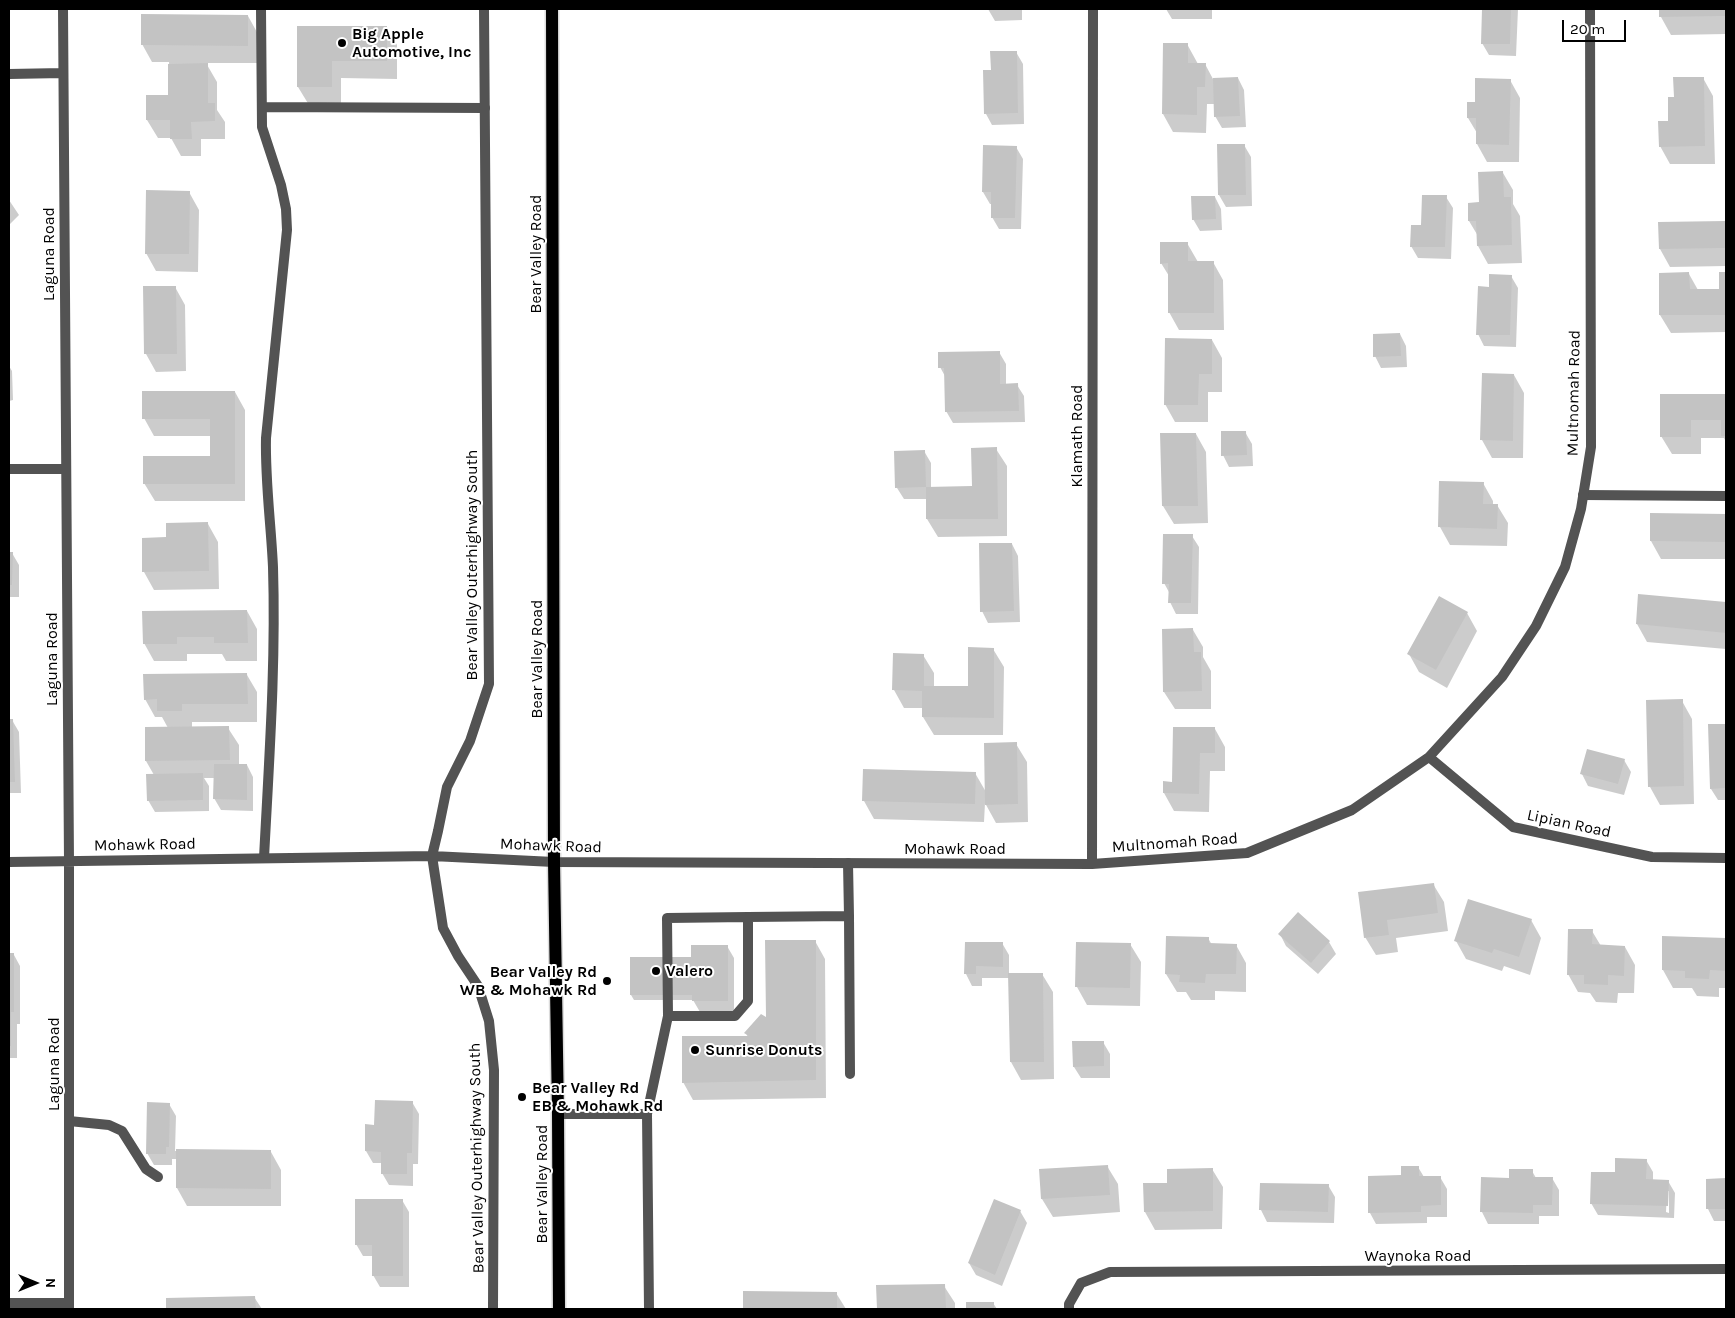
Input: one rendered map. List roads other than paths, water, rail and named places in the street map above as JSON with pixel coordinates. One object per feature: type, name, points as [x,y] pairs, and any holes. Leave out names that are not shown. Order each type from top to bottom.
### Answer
[{"type":"main road","name":"Bear Valley Road","points":[[552,9],[554,862],[559,1309]]},
{"type":"street","name":"Laguna Road","points":[[63,9],[69,861],[69,1306]]},
{"type":"street","points":[[261,9],[262,127],[281,185],[286,209],[287,230],[266,438],[265,466],[272,567],[272,702],[264,858]]},
{"type":"street","name":"Bear Valley Outerhighway South","points":[[484,9],[489,684],[470,741],[447,787],[432,856],[444,928],[458,956],[478,986],[489,1021],[494,1070],[493,1309]]},
{"type":"street","name":"Klamath Road","points":[[1092,9],[1092,864]]},
{"type":"street","name":"Multnomah Road","points":[[1092,864],[1247,853],[1352,810],[1429,758],[1502,677],[1536,626],[1565,567],[1581,509],[1590,447],[1590,9]]},
{"type":"street","points":[[9,74],[63,73]]},
{"type":"street","points":[[262,106],[485,108]]},
{"type":"street","points":[[9,469],[66,469]]},
{"type":"street","points":[[1583,495],[1726,496]]},
{"type":"street","name":"Lipian Road","points":[[1429,758],[1513,827],[1652,857],[1726,858]]},
{"type":"street","name":"Mohawk Road","points":[[9,862],[432,856],[554,862],[1092,864]]},
{"type":"street","points":[[848,863],[850,1074]]},
{"type":"street","points":[[649,1309],[647,1114],[668,1016],[667,918],[848,916]]},
{"type":"street","points":[[668,1016],[735,1016],[748,1001],[748,917]]},
{"type":"street","points":[[558,1114],[647,1114]]},
{"type":"street","points":[[69,1121],[109,1125],[122,1131],[146,1170],[158,1177]]},
{"type":"street","name":"Waynoka Road","points":[[1069,1309],[1069,1304],[1081,1283],[1110,1272],[1726,1270]]},
{"type":"street","points":[[9,1303],[69,1306]]},
{"type":"place","name":"Big Apple Automotive, Inc","points":[[342,43]]},
{"type":"place","name":"Valero","points":[[656,971]]},
{"type":"place","name":"Bear Valley Rd WB & Mohawk Rd","points":[[607,981]]},
{"type":"place","name":"Sunrise Donuts","points":[[695,1050]]},
{"type":"place","name":"Bear Valley Rd EB & Mohawk Rd","points":[[522,1097]]}]
